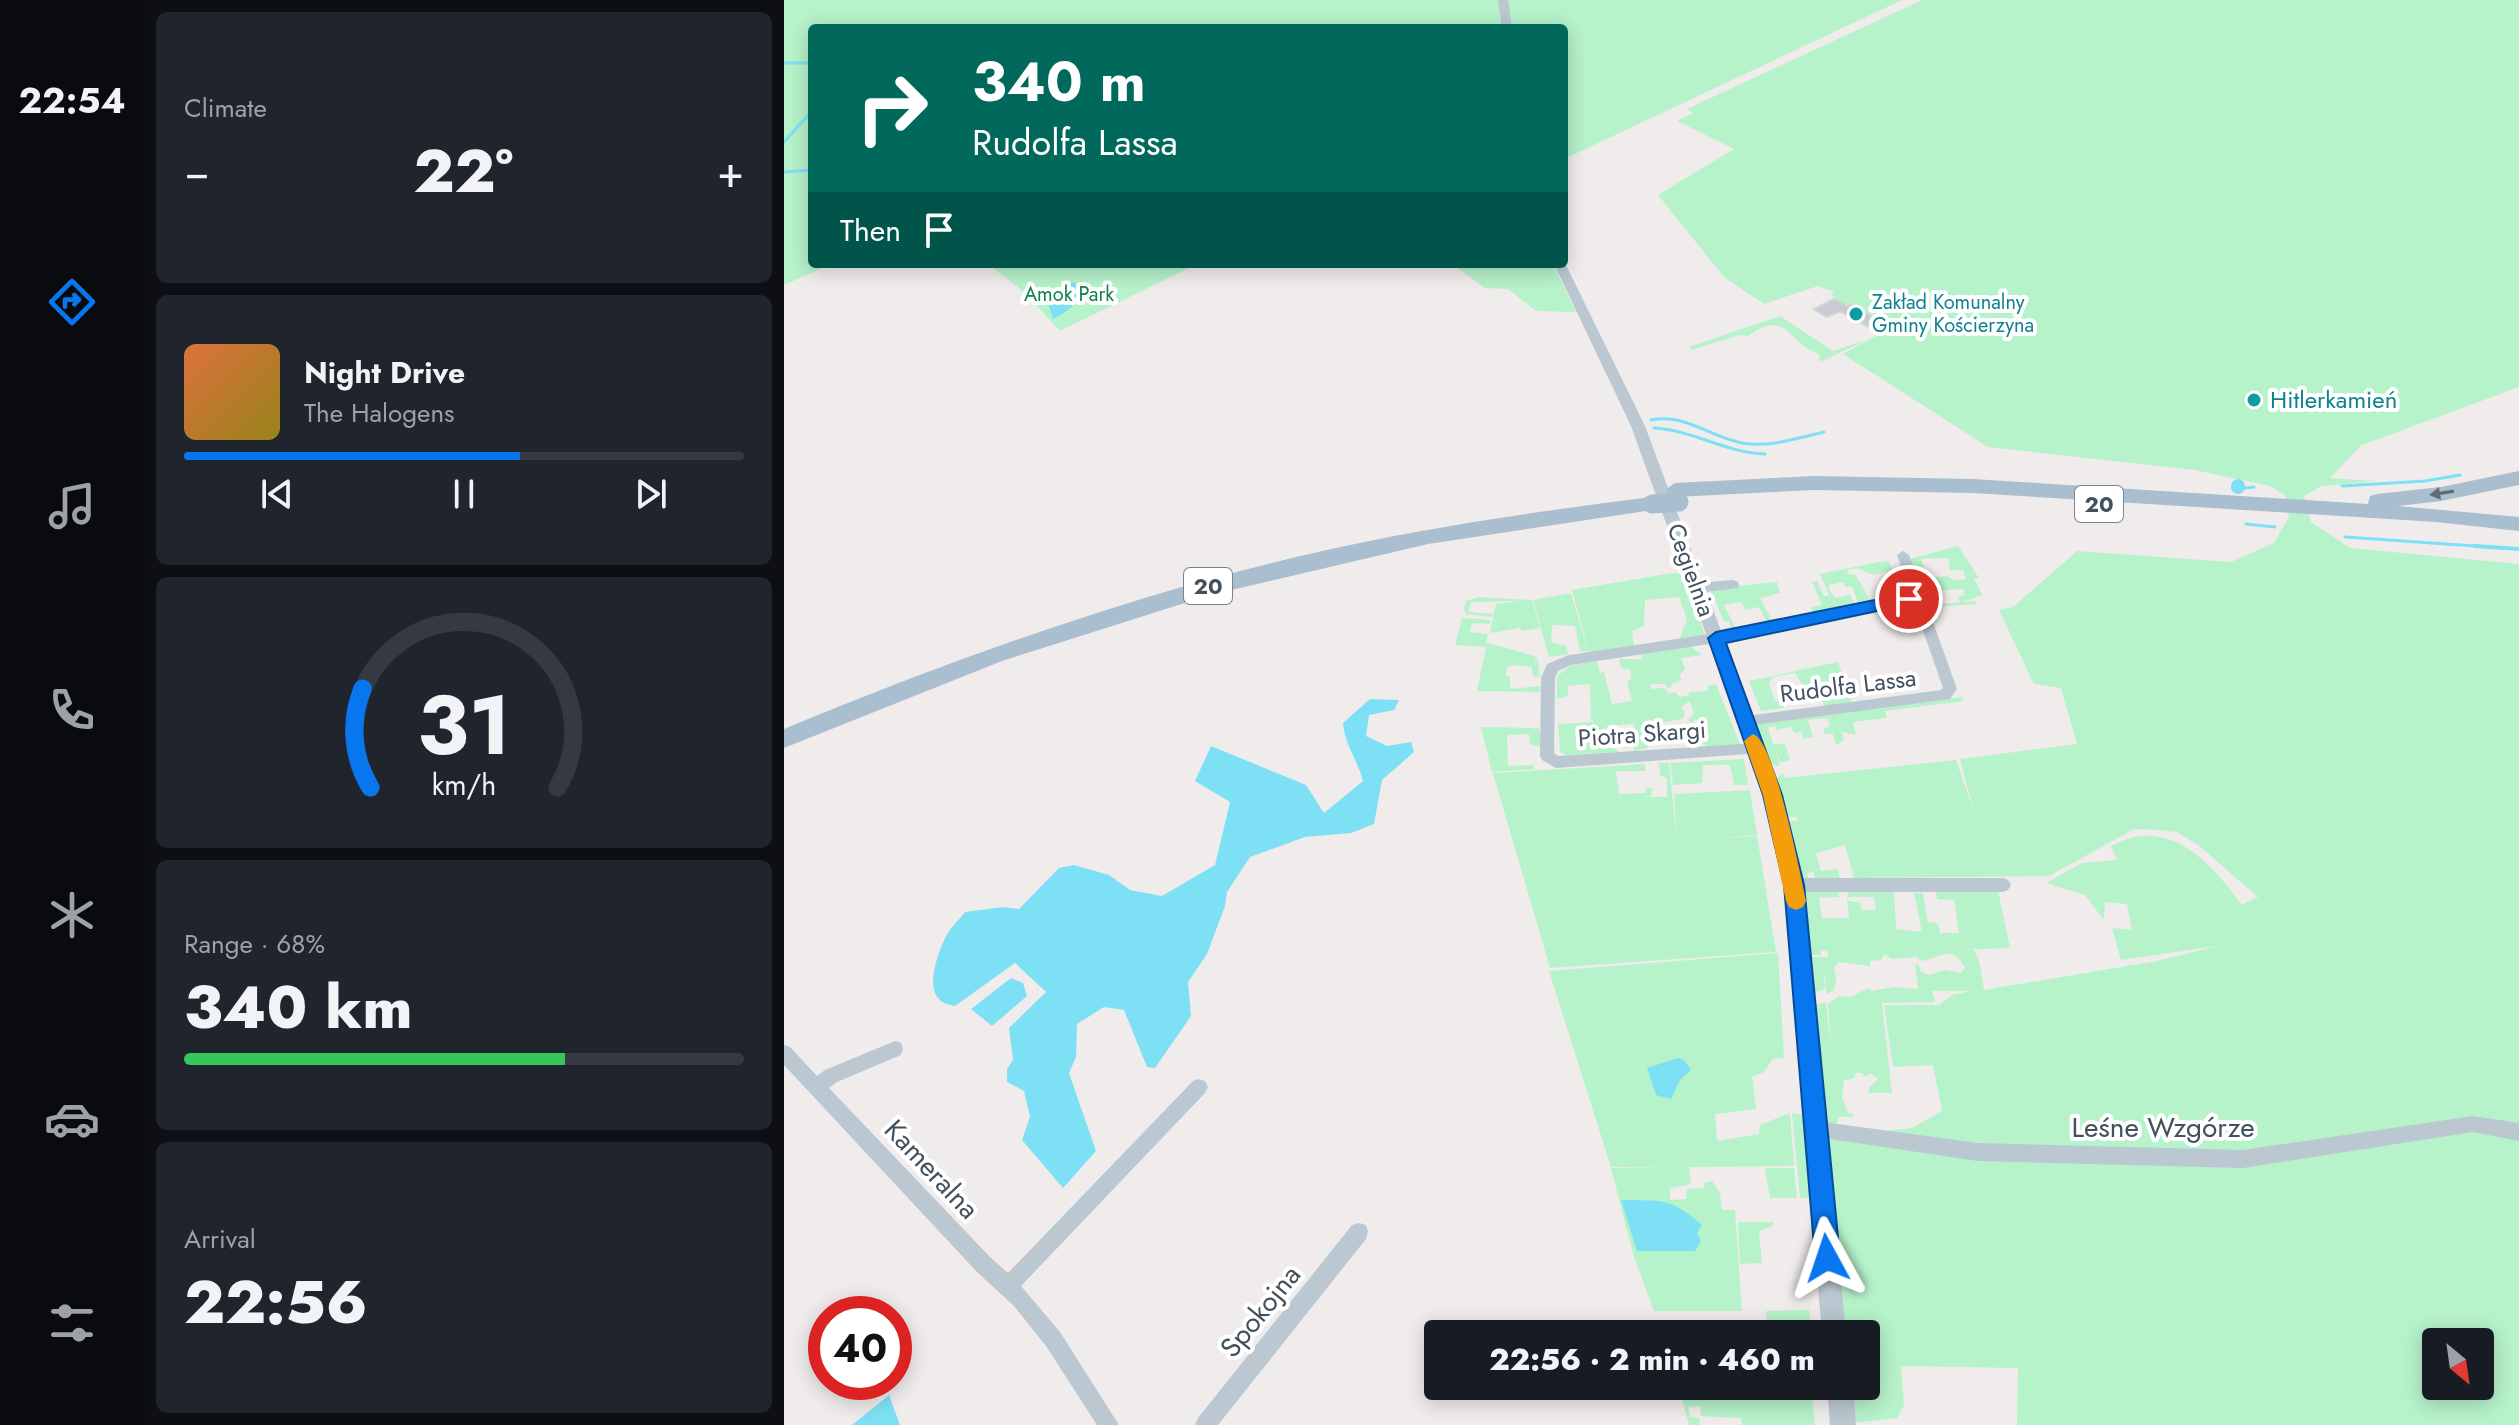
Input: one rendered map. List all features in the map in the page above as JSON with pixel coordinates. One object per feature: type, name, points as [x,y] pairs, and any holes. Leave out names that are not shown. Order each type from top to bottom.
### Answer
[{"type":"main road","points":[[2263,506],[2291,501],[2346,503],[2387,500],[2441,494],[2519,478]]},
{"type":"main road","name":"20","points":[[784,724],[1003,637],[1235,565],[1335,541],[1444,520],[1800,484],[1908,484],[2020,488],[2436,515],[2519,524]]},
{"type":"main road","name":"20","points":[[1677,496],[1938,496],[2246,512],[2519,532]]},
{"type":"main road","name":"20","points":[[784,739],[908,687],[1015,647],[1246,576],[1354,550],[1650,499]]},
{"type":"street","points":[[1503,0],[1506,24]]},
{"type":"street","name":"Cegielnia","points":[[1563,268],[1621,386],[1773,795],[1794,885],[1833,1320]]},
{"type":"street","name":"Rudolfa Lassa","points":[[1746,721],[1945,695],[1950,689],[1903,555]]},
{"type":"street","points":[[1698,588],[1733,585]]},
{"type":"street","points":[[1716,638],[1917,597]]},
{"type":"street","name":"Piotra Skargi","points":[[1716,638],[1569,660],[1552,668],[1548,678],[1547,756],[1556,762],[1756,749]]},
{"type":"street","points":[[1794,885],[2003,885]]},
{"type":"street","points":[[817,1087],[831,1076],[895,1049]]},
{"type":"street","name":"Kameralna","points":[[784,1053],[984,1265],[1009,1285],[1057,1342],[1109,1425]]},
{"type":"street","points":[[1009,1285],[1199,1087]]},
{"type":"street","name":"Leśne Wzgórze","points":[[1816,1129],[1978,1152],[2243,1159],[2473,1124],[2519,1132]]},
{"type":"street","name":"Spokojna","points":[[1205,1425],[1359,1232]]},
{"type":"street","points":[[1841,1400],[1843,1425]]},
{"type":"green space","points":[[784,0],[1902,0],[1568,157],[1568,24],[808,24],[808,268],[823,268],[784,285]]},
{"type":"green space","points":[[1922,0],[2519,0],[2519,387],[2362,445],[2330,478],[2375,481],[2322,486],[2304,496],[2311,522],[2350,548],[2519,564],[2519,1425],[2017,1425],[2018,1368],[1901,1366],[1904,1405],[1897,1418],[1853,1423],[1851,1400],[1880,1400],[1880,1320],[1843,1320],[1825,1137],[1912,1128],[1942,1111],[1933,1065],[1893,1067],[1884,1005],[1939,1005],[1952,995],[1973,991],[1932,991],[1935,1002],[1882,1003],[1892,1093],[1869,1093],[1869,1088],[1878,1079],[1870,1073],[1865,1077],[1862,1073],[1856,1073],[1853,1079],[1844,1080],[1842,1097],[1848,1113],[1854,1114],[1852,1117],[1838,1117],[1837,1124],[1823,1123],[1820,1041],[1812,1006],[1826,1002],[1831,1048],[1828,1004],[1839,996],[1851,997],[1868,988],[1872,991],[1894,987],[1918,989],[1915,964],[1919,965],[1921,972],[1929,975],[1945,970],[1961,973],[1965,968],[1951,954],[1922,961],[1916,957],[1892,959],[1884,954],[1881,960],[1870,961],[1870,966],[1839,962],[1834,968],[1835,986],[1827,994],[1823,963],[1825,989],[1812,993],[1808,957],[1829,957],[1827,951],[1821,950],[1821,955],[1807,955],[1805,892],[1838,890],[1839,897],[1819,898],[1822,918],[1849,918],[1847,900],[1860,903],[1862,910],[1876,910],[1874,897],[1847,897],[1849,891],[1894,890],[1896,929],[1922,932],[1914,893],[1923,893],[1928,922],[1938,923],[1940,933],[1959,933],[1954,900],[1937,899],[1936,890],[1998,891],[2010,948],[1958,950],[1974,950],[1984,990],[2157,961],[2217,946],[2121,960],[2112,928],[2132,930],[2127,904],[2105,902],[2104,920],[2085,895],[2046,883],[2082,863],[2117,860],[2111,846],[2132,838],[2152,836],[2170,840],[2202,859],[2242,905],[2258,897],[2197,844],[2177,832],[2134,829],[2049,876],[1854,878],[1845,845],[1816,853],[1821,871],[1838,869],[1840,879],[1815,880],[1814,872],[1807,873],[1808,879],[1800,876],[1787,822],[1798,820],[1797,817],[1786,817],[1774,780],[1783,773],[1785,778],[1956,760],[1973,809],[1960,759],[2077,744],[2061,688],[2034,684],[1999,610],[2013,607],[2077,551],[2231,562],[2274,543],[2289,517],[2285,495],[2270,486],[2195,470],[1988,447],[1843,354],[1892,327],[1852,303],[1847,305],[1831,295],[1834,292],[1818,286],[1764,304],[1724,277],[1658,195],[1734,149],[1677,121],[1693,113],[1687,109]]},
{"type":"green space","name":"Amok Park","points":[[993,268],[1189,268],[1060,331],[1024,292]]},
{"type":"green space","points":[[1458,268],[1555,268],[1576,312],[1536,311],[1508,289],[1485,288]]},
{"type":"green space","points":[[1780,316],[1833,351],[1867,340],[1820,362],[1819,354],[1800,343],[1787,330],[1772,325],[1748,336],[1740,335],[1691,350],[1689,347]]},
{"type":"green space","points":[[1958,546],[1979,578],[1974,579],[1982,595],[1963,602],[1976,601],[1977,604],[1934,607],[1960,602],[1958,596],[1965,595],[1963,589],[1930,591],[1928,588],[1928,592],[1920,593],[1914,579],[1947,576],[1954,580],[1966,579],[1963,570],[1950,570],[1948,558],[1921,559],[1924,567],[1913,568],[1910,559]]},
{"type":"green space","points":[[1889,562],[1892,570],[1874,575],[1856,568],[1847,570],[1850,575],[1855,574],[1870,600],[1858,602],[1852,586],[1846,587],[1843,582],[1829,585],[1829,590],[1835,598],[1850,595],[1854,603],[1813,612],[1811,607],[1822,605],[1812,582],[1817,581],[1824,596],[1829,595],[1820,574]]},
{"type":"green space","points":[[1672,573],[1683,574],[1705,636],[1679,640],[1687,619],[1679,597],[1645,600],[1644,626],[1632,631],[1634,646],[1589,653],[1572,590]]},
{"type":"green space","points":[[1777,582],[1780,593],[1760,598],[1772,620],[1766,621],[1759,607],[1745,610],[1741,602],[1724,605],[1735,627],[1731,628],[1729,621],[1724,622],[1710,589]]},
{"type":"green space","points":[[1571,593],[1588,651],[1580,652],[1575,626],[1552,625],[1551,642],[1566,646],[1568,654],[1549,657],[1533,600]]},
{"type":"green space","points":[[1479,597],[1532,600],[1540,628],[1490,633],[1496,604],[1520,601],[1471,602],[1468,612],[1493,614],[1492,617],[1466,614],[1466,601]]},
{"type":"green space","points":[[1462,618],[1490,620],[1490,624],[1472,623],[1470,632],[1488,634],[1486,643],[1539,659],[1533,660],[1538,661],[1540,677],[1534,677],[1531,667],[1513,665],[1507,668],[1506,676],[1510,677],[1510,689],[1540,686],[1540,692],[1477,691],[1486,647],[1455,645]]},
{"type":"green space","points":[[1690,646],[1702,655],[1681,658],[1685,669],[1680,675],[1681,680],[1669,689],[1665,684],[1650,684],[1651,689],[1664,688],[1679,697],[1689,695],[1689,692],[1708,691],[1707,686],[1716,684],[1740,744],[1707,747],[1699,738],[1707,737],[1704,719],[1692,723],[1688,720],[1694,713],[1690,701],[1681,707],[1685,714],[1682,719],[1660,723],[1664,736],[1648,737],[1645,718],[1648,748],[1634,751],[1634,724],[1607,726],[1607,732],[1603,733],[1607,736],[1608,745],[1613,745],[1618,752],[1565,755],[1560,751],[1558,724],[1594,722],[1591,718],[1590,684],[1568,686],[1568,696],[1557,699],[1557,676],[1570,666],[1597,661],[1600,673],[1604,672],[1612,704],[1632,701],[1627,681],[1631,680],[1630,670],[1621,668],[1619,659],[1642,659],[1644,665],[1641,654]]},
{"type":"green space","points":[[1838,662],[1852,702],[1824,706],[1821,695],[1809,696],[1795,673],[1772,677],[1769,684],[1775,701],[1782,701],[1784,708],[1761,711],[1749,681]]},
{"type":"green space","points":[[1962,697],[1964,701],[1885,711],[1887,718],[1853,722],[1856,735],[1842,732],[1844,740],[1836,745],[1833,734],[1824,734],[1824,728],[1830,727],[1827,718],[1808,720],[1813,737],[1804,739],[1801,732],[1794,733],[1791,727],[1776,730],[1775,726],[1768,727],[1773,744],[1785,744],[1790,760],[1780,762],[1774,745],[1780,766],[1768,763],[1755,726],[1765,720]]},
{"type":"green space","points":[[1481,727],[1539,728],[1542,747],[1530,744],[1529,734],[1507,735],[1508,766],[1533,765],[1534,769],[1492,772]]},
{"type":"green space","points":[[1744,759],[1748,785],[1734,785],[1730,765],[1703,765],[1702,783],[1673,785],[1670,763]]},
{"type":"green space","points":[[1659,763],[1669,763],[1677,842],[1674,794],[1750,790],[1757,835],[1707,839],[1757,836],[1776,952],[1550,968],[1493,773],[1645,764],[1645,771],[1616,771],[1619,794],[1646,793],[1646,788],[1653,788],[1650,797],[1667,797],[1667,778],[1660,775]]},
{"type":"green space","points":[[1778,953],[1784,1058],[1773,1059],[1764,1072],[1752,1077],[1756,1109],[1715,1114],[1717,1141],[1759,1134],[1760,1125],[1790,1113],[1794,1166],[1689,1167],[1691,1184],[1670,1188],[1670,1200],[1686,1199],[1687,1189],[1704,1188],[1704,1183],[1712,1181],[1720,1193],[1722,1210],[1735,1210],[1742,1311],[1654,1311],[1634,1257],[1611,1168],[1673,1168],[1611,1167],[1549,971]]},
{"type":"green space","points":[[1792,1113],[1804,1115],[1811,1198],[1800,1198]]},
{"type":"green space","points":[[1765,1168],[1794,1168],[1797,1198],[1770,1198]]},
{"type":"green space","points":[[1738,1222],[1774,1222],[1771,1227],[1759,1231],[1762,1263],[1740,1264]]},
{"type":"green space","points":[[1809,1310],[1810,1320],[1767,1320],[1766,1311]]},
{"type":"green space","points":[[1682,1400],[1812,1400],[1815,1425],[1742,1425],[1741,1418],[1701,1416],[1700,1406],[1688,1407],[1690,1417],[1699,1418],[1700,1425],[1689,1425]]},
{"type":"water","points":[[1073,282],[1084,289],[1082,294],[1072,307],[1053,319],[1046,297]]},
{"type":"water","points":[[1370,699],[1399,700],[1394,710],[1369,715],[1366,736],[1387,746],[1411,742],[1414,752],[1382,780],[1374,824],[1351,833],[1305,837],[1250,857],[1227,892],[1207,954],[1188,982],[1191,1016],[1155,1068],[1147,1067],[1124,1010],[1104,1007],[1077,1024],[1076,1057],[1069,1073],[1096,1151],[1063,1188],[1022,1140],[1030,1117],[1024,1091],[1007,1082],[1007,1069],[1013,1060],[1009,1028],[1046,992],[1015,963],[955,1006],[944,1003],[937,997],[933,979],[937,958],[947,935],[965,912],[1003,907],[1019,909],[1059,868],[1074,865],[1109,875],[1130,890],[1162,896],[1215,865],[1230,802],[1195,781],[1211,746],[1306,785],[1324,813],[1363,781],[1343,723]]},
{"type":"water","points":[[1011,978],[1023,983],[1027,996],[992,1026],[971,1009]]},
{"type":"water","points":[[1678,1058],[1684,1060],[1691,1070],[1680,1080],[1671,1099],[1656,1095],[1647,1068]]},
{"type":"water","points":[[1621,1200],[1665,1202],[1682,1209],[1702,1225],[1697,1233],[1701,1242],[1695,1251],[1637,1251]]},
{"type":"water","points":[[883,1400],[891,1400],[900,1425],[852,1425]]},
{"type":"building","name":"Zakład Komunalny Gminy Kościerzyna","points":[[1834,299],[1847,306],[1851,304],[1888,326],[1878,332],[1840,311],[1827,317],[1814,309]]},
{"type":"waterway","points":[[784,63],[808,63]]},
{"type":"waterway","points":[[784,142],[808,115]]},
{"type":"waterway","points":[[784,172],[808,170]]},
{"type":"waterway","points":[[1651,420],[1675,420],[1730,440],[1752,444],[1783,442],[1824,432]]},
{"type":"waterway","points":[[1654,428],[1737,450],[1765,454]]},
{"type":"waterway","points":[[2342,486],[2425,481],[2460,475]]},
{"type":"waterway","points":[[2238,489],[2254,487]]},
{"type":"waterway","points":[[2246,524],[2275,527]]},
{"type":"waterway","points":[[2345,537],[2481,546]]},
{"type":"waterway","points":[[2475,546],[2481,546]]},
{"type":"waterway","points":[[2481,546],[2519,549]]},
{"type":"waterway","points":[[2481,546],[2504,548]]},
{"type":"slow traffic","points":[[1753,741],[1773,795],[1796,901]]},
{"type":"place","name":"Zakład Komunalny Gminy Kościerzyna","points":[[1856,314]]},
{"type":"place","name":"Hitlerkamień","points":[[2254,400]]},
{"type":"route","points":[[1827,1258],[1794,885],[1773,795],[1716,638],[1909,599]]}]
